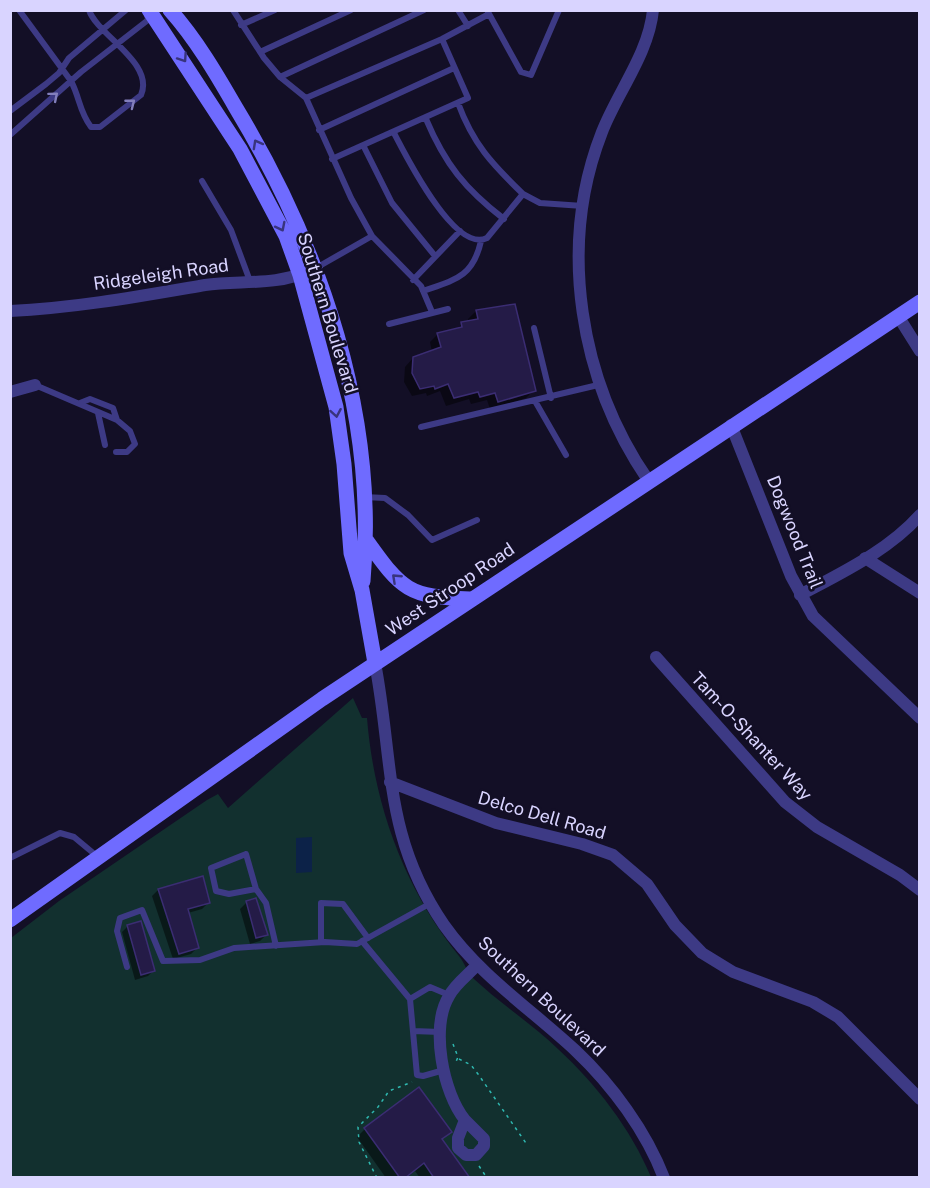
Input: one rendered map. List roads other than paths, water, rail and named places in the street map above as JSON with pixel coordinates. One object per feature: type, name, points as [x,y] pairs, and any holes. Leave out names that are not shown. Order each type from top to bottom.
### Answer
[{"type":"street","name":"Southern Boulevard","points":[[148,10],[240,149],[286,236],[300,275],[336,407],[344,464],[351,553],[362,590],[375,663],[398,828],[407,853],[431,903],[449,931],[477,965],[577,1052],[597,1074],[635,1124],[664,1178]]},
{"type":"street","name":"Southern Boulevard","points":[[170,10],[221,83],[256,141],[285,196],[316,268],[342,353],[360,449],[367,541],[362,590]]},
{"type":"street","points":[[648,480],[618,431],[598,385],[586,332],[579,278],[583,206],[599,139],[639,53],[653,10]]},
{"type":"street","name":"Ridgeleigh Road","points":[[10,311],[161,294],[206,285],[250,280],[283,280],[316,268]]},
{"type":"street","name":"West Stroop Road","points":[[10,920],[375,663],[731,425],[920,302]]},
{"type":"street","points":[[898,316],[920,351]]},
{"type":"street","points":[[10,392],[35,384]]},
{"type":"street","name":"Dogwood Trail","points":[[731,425],[800,595],[821,627],[920,718]]},
{"type":"street","points":[[800,595],[894,540],[920,515]]},
{"type":"street","points":[[367,541],[383,565],[412,591],[426,597],[470,599]]},
{"type":"street","points":[[865,558],[920,593]]},
{"type":"street","name":"Tam-O-Shanter Way","points":[[656,657],[785,802],[817,827],[887,867],[920,890]]},
{"type":"street","name":"Delco Dell Road","points":[[390,782],[496,823],[582,844],[613,855],[636,873],[675,925],[702,953],[752,981],[825,1008],[850,1028],[920,1099]]},
{"type":"street","points":[[465,1120],[458,1138],[459,1148],[466,1155],[475,1155],[484,1146],[484,1139],[465,1120],[453,1098],[445,1070],[440,1032],[442,1009],[449,995],[477,965]]},
{"type":"lane","points":[[19,10],[71,81],[77,93],[80,113],[91,127],[100,128],[141,95],[144,88],[141,76],[119,43],[103,30],[89,10]]},
{"type":"lane","points":[[10,111],[46,84],[62,69],[69,58],[126,10]]},
{"type":"lane","points":[[10,135],[71,81],[148,20],[148,10]]},
{"type":"lane","points":[[233,10],[241,26],[280,77],[306,98],[332,159],[372,236],[423,291],[432,312]]},
{"type":"lane","points":[[241,26],[275,10]]},
{"type":"lane","points":[[260,52],[351,10]]},
{"type":"lane","points":[[280,77],[424,10]]},
{"type":"lane","points":[[458,10],[468,26]]},
{"type":"lane","points":[[306,98],[441,39],[468,26],[488,12],[521,72],[531,75],[559,10]]},
{"type":"lane","points":[[332,159],[364,147],[468,98],[441,39]]},
{"type":"lane","points":[[319,130],[454,68]]},
{"type":"lane","points":[[458,103],[473,139],[485,156],[523,194],[540,203],[583,206]]},
{"type":"lane","points":[[426,119],[446,161],[461,181],[504,219]]},
{"type":"lane","points":[[394,133],[429,195],[469,239],[481,241]]},
{"type":"lane","points":[[364,147],[392,203],[435,256]]},
{"type":"lane","points":[[202,181],[231,230],[250,280]]},
{"type":"lane","points":[[423,291],[456,280],[469,271],[478,255],[481,241],[504,219],[523,194]]},
{"type":"lane","points":[[413,280],[460,231]]},
{"type":"lane","points":[[316,268],[372,236]]},
{"type":"lane","points":[[389,324],[448,309]]},
{"type":"lane","points":[[534,328],[550,398]]},
{"type":"lane","points":[[35,384],[80,403],[85,408],[117,420],[130,431],[135,444],[127,452],[116,452]]},
{"type":"lane","points":[[422,427],[598,385]]},
{"type":"lane","points":[[80,403],[90,399],[113,408],[117,420]]},
{"type":"lane","points":[[535,401],[567,455]]},
{"type":"lane","points":[[98,413],[105,445]]},
{"type":"lane","points":[[363,497],[385,498],[408,515],[432,540],[477,520]]},
{"type":"lane","points":[[10,858],[60,833],[74,837],[98,858]]},
{"type":"lane","points":[[256,889],[229,894],[216,891],[211,868],[246,854],[256,889],[266,903],[276,946]]},
{"type":"lane","points":[[321,942],[321,903],[343,904],[365,940],[410,999],[417,1075],[423,1076],[445,1070]]},
{"type":"lane","points":[[127,967],[117,931],[120,918],[142,910],[163,961],[200,960],[234,948],[321,942],[357,944],[431,903]]},
{"type":"lane","points":[[410,999],[430,987],[449,995]]},
{"type":"lane","points":[[414,1031],[440,1032]]},
{"type":"water","points":[[312,837],[312,872],[296,873],[296,838]]}]
